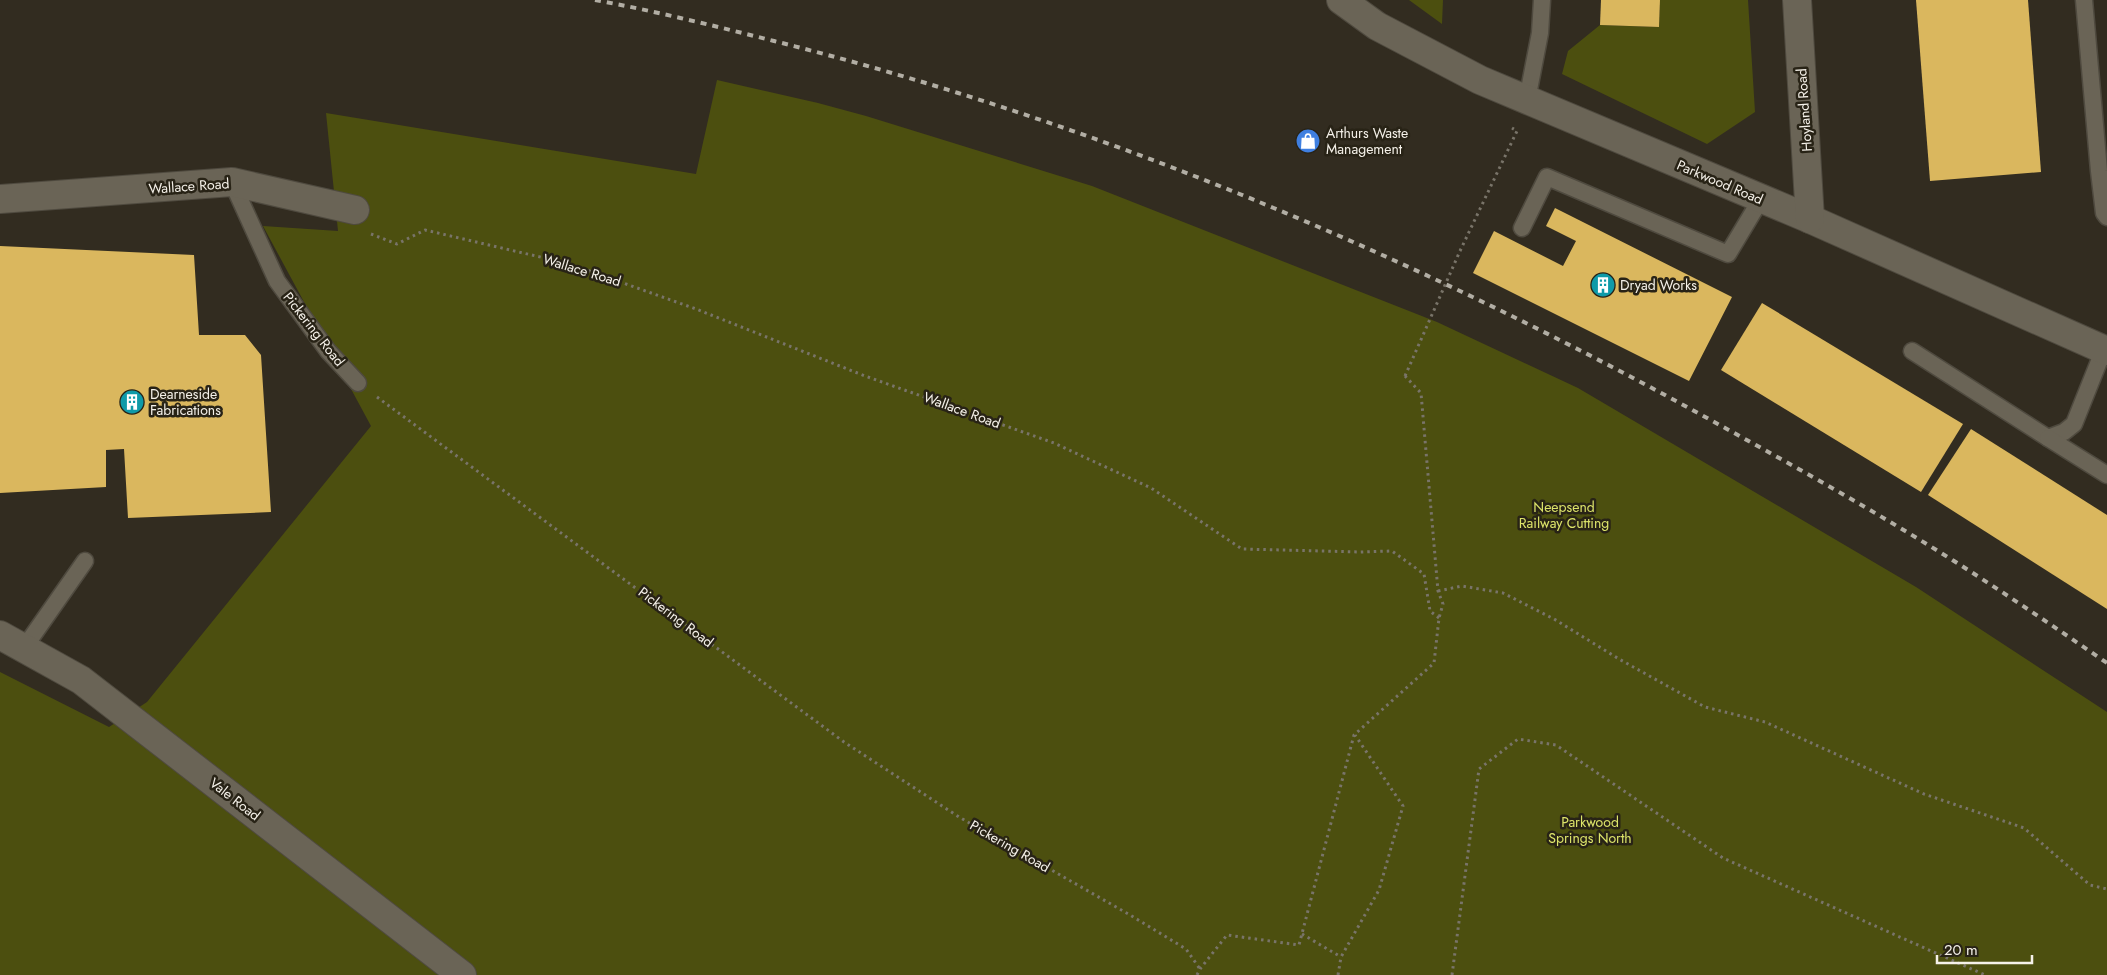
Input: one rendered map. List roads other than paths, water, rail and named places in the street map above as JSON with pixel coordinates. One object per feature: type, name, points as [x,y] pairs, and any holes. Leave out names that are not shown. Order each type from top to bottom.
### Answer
[{"type":"street","name":"Parkwood Road","points":[[1340,0],[1386,30],[1480,80],[1810,220],[2105,350]]},
{"type":"street","name":"Hoyland Road","points":[[1797,0],[1810,220]]},
{"type":"street","name":"Wallace Road","points":[[0,199],[232,182],[355,210]]},
{"type":"street","name":"Vale Road","points":[[0,635],[81,680],[462,975]]},
{"type":"lane","points":[[1528,100],[1540,33],[1542,0]]},
{"type":"lane","points":[[2084,0],[2099,171],[2104,213],[2107,217]]},
{"type":"lane","points":[[1522,228],[1547,177],[1728,254],[1761,199]]},
{"type":"lane","name":"Pickering Road","points":[[232,182],[277,281],[328,351],[358,383]]},
{"type":"lane","points":[[2048,438],[2064,432],[2074,424],[2105,350]]},
{"type":"lane","points":[[1912,351],[2107,475]]},
{"type":"lane","points":[[24,648],[85,561]]},
{"type":"railway","points":[[595,0],[707,24],[774,41],[897,74],[1019,112],[1139,155],[1257,201],[1374,252],[1490,305],[1604,363],[1776,456],[1866,507],[1954,561],[2107,663]]},
{"type":"place","name":"Arthurs Waste Management","points":[[1308,141]]},
{"type":"place","name":"Dryad Works","points":[[1603,285]]},
{"type":"place","name":"Dearneside Fabrications","points":[[132,402]]},
{"type":"park label","name":"Neepsend Railway Cutting","points":[[1564,516]]},
{"type":"park label","name":"Parkwood Springs North","points":[[1590,830]]}]
